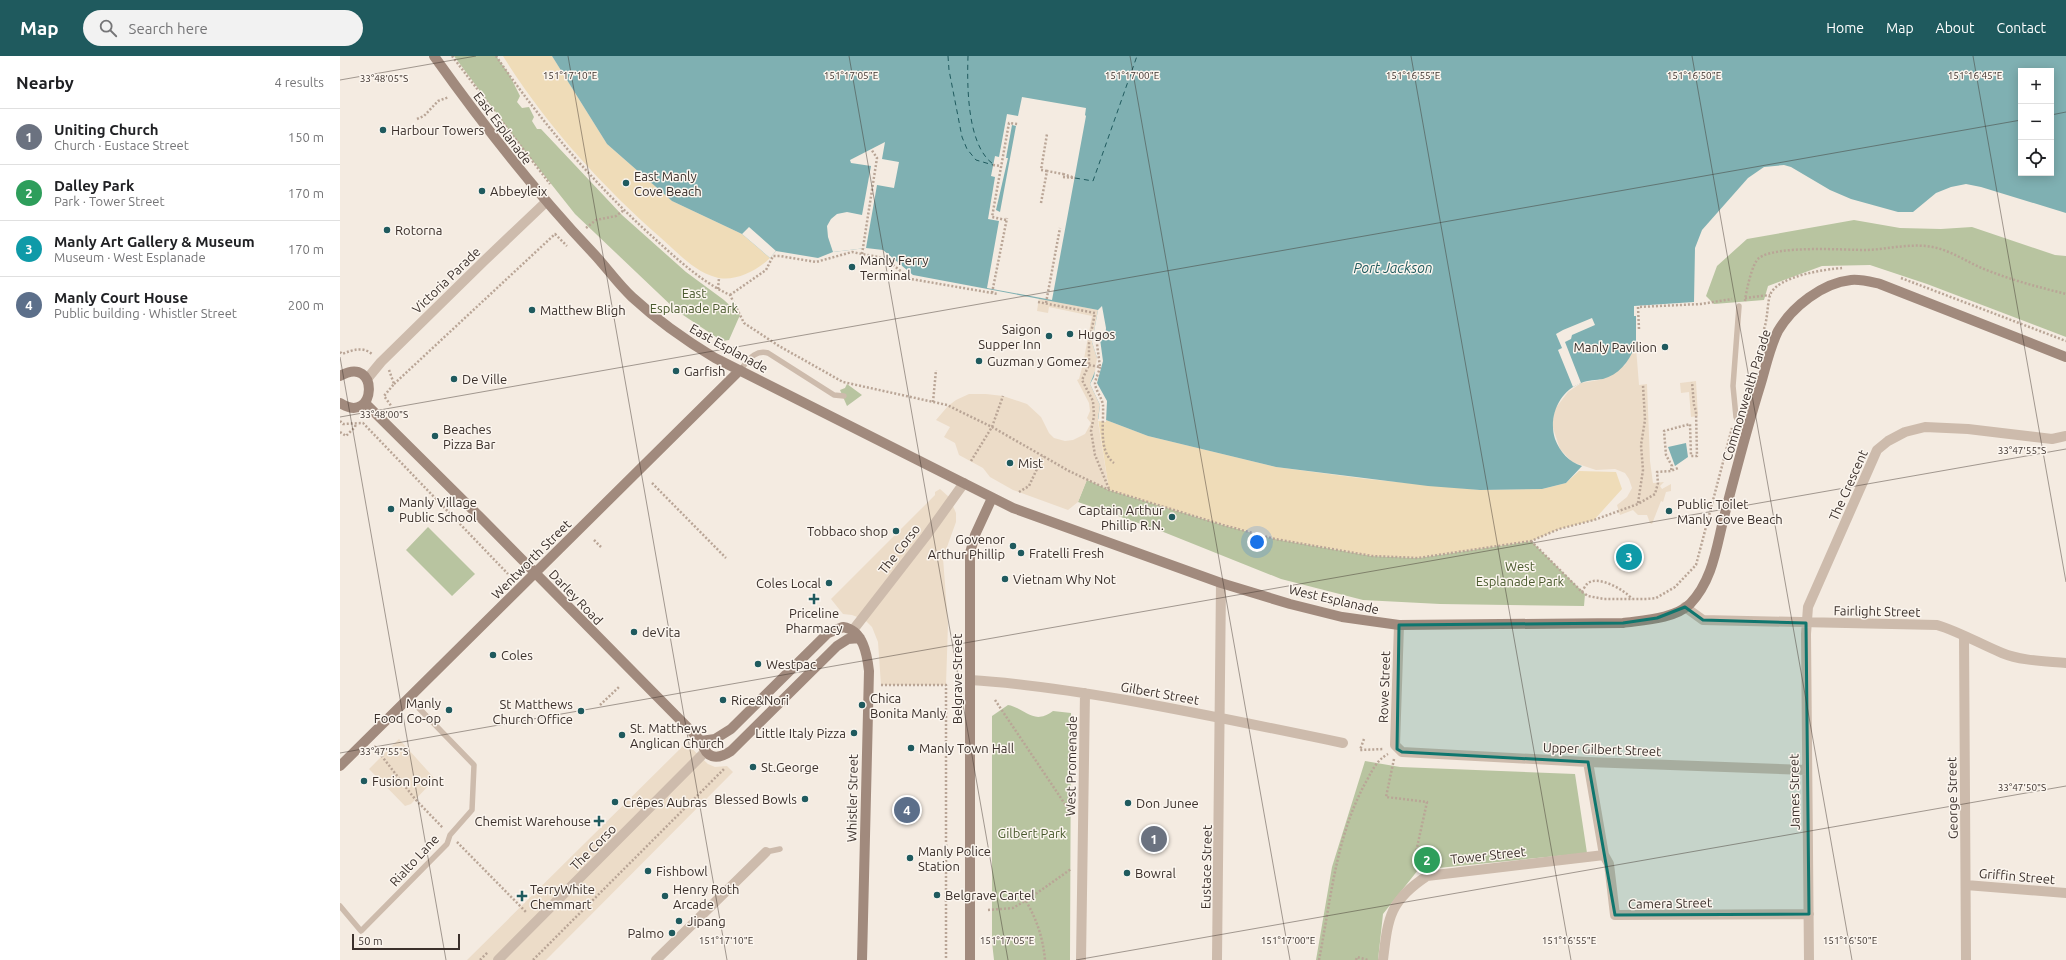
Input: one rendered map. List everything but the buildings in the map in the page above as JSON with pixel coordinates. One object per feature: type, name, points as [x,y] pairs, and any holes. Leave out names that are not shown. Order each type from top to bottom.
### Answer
[{"type":"street","name":"East Esplanade","points":[[434,56],[490,134],[546,202],[631,296],[663,323],[692,344],[740,370],[992,498]]},
{"type":"street","name":"Victoria Parade","points":[[367,380],[381,362],[546,202]]},
{"type":"street","name":"Commonwealth Parade","points":[[1685,607],[1699,593],[1712,566],[1746,433],[1778,331],[1801,304],[1814,294],[1827,287],[1850,280],[1864,280],[1880,284],[2066,357]]},
{"type":"street","name":"Wentworth Street","points":[[340,766],[740,370]]},
{"type":"street","points":[[340,376],[354,371],[360,373],[367,380],[370,392],[365,402],[351,408],[340,403]]},
{"type":"street","name":"Darley Road","points":[[365,402],[701,742]]},
{"type":"street","name":"The Crescent","points":[[1806,623],[1808,607],[1877,450],[1888,441],[1905,432],[1925,427],[1968,429],[2052,439],[2066,436]]},
{"type":"street","name":"The Corso","points":[[856,634],[964,483]]},
{"type":"street","name":"West Esplanade","points":[[992,498],[1022,511],[1222,583],[1290,604],[1342,617],[1399,625],[1624,623],[1657,618],[1685,607]]},
{"type":"street","name":"Belgrave Street","points":[[970,960],[970,553],[975,535],[992,498]]},
{"type":"street","name":"Eustace Street","points":[[1217,960],[1222,583]]},
{"type":"street","name":"Fairlight Street","points":[[1685,607],[1703,620],[1937,625],[1953,630],[2003,654],[2028,660],[2066,663]]},
{"type":"street","name":"James Street","points":[[1806,623],[1809,960]]},
{"type":"street","name":"Rowe Street","points":[[1397,749],[1395,745],[1399,625]]},
{"type":"street","points":[[844,627],[856,634],[836,646],[731,751],[724,756],[714,757],[705,752],[701,742],[715,739],[731,729],[828,633],[844,627]]},
{"type":"street","name":"Whistler Street","points":[[856,634],[864,646],[869,670],[862,960]]},
{"type":"street","name":"George Street","points":[[1964,636],[1966,960]]},
{"type":"street","name":"Gilbert Street","points":[[970,680],[996,681],[1085,693],[1221,717],[1343,743]]},
{"type":"street","name":"West Promenade","points":[[1081,960],[1085,693]]},
{"type":"street","name":"Upper Gilbert Street","points":[[1397,749],[1402,752],[1588,762],[1807,770]]},
{"type":"street","name":"The Corso","points":[[498,960],[705,752]]},
{"type":"street","name":"Camera Street","points":[[1588,762],[1604,855],[1609,864],[1615,916],[1809,914]]},
{"type":"street","points":[[656,960],[766,852]]},
{"type":"street","name":"Tower Street","points":[[1427,876],[1604,855]]},
{"type":"street","points":[[1383,960],[1390,913],[1414,885],[1427,876]]},
{"type":"street","name":"Griffin Street","points":[[1966,885],[2066,893]]},
{"type":"lane","points":[[1739,306],[1733,386],[1736,417],[1746,433]]},
{"type":"lane","points":[[740,370],[751,357],[762,351],[768,352],[834,395],[844,396]]},
{"type":"lane","name":"Rialto Lane","points":[[340,906],[361,931],[447,844],[450,835],[472,810],[474,764],[409,698]]},
{"type":"lane","points":[[766,852],[780,849]]},
{"type":"path","points":[[452,56],[506,129],[554,189]]},
{"type":"path","points":[[496,56],[560,141],[582,167],[624,210],[672,254],[718,289],[730,295],[744,323],[779,346],[843,382],[947,405],[992,427],[1069,471],[1109,490],[1223,525],[1275,539],[1372,556],[1418,558],[1531,541],[1559,529],[1594,520],[1638,504],[1655,494],[1658,483],[1657,472],[1671,471],[1678,468]]},
{"type":"path","points":[[417,119],[424,116],[438,101],[449,97]]},
{"type":"path","points":[[992,293],[1006,219],[992,217],[993,210],[1009,123],[1018,124]]},
{"type":"path","points":[[1047,134],[1041,170],[1073,176],[1075,178],[1063,177]]},
{"type":"path","points":[[862,254],[877,158],[871,149]]},
{"type":"path","points":[[993,165],[1001,166]]},
{"type":"path","points":[[1041,203],[1047,171]]},
{"type":"path","points":[[582,223],[587,228],[596,220],[616,216],[624,210]]},
{"type":"path","points":[[1046,303],[1060,228]]},
{"type":"path","points":[[394,384],[555,234],[567,246]]},
{"type":"path","points":[[730,295],[766,270],[773,256],[816,262],[852,252],[884,258],[912,279],[998,294]]},
{"type":"path","points":[[1764,330],[1768,316],[1770,296],[1775,288],[1809,273],[1820,270],[1845,268]]},
{"type":"path","points":[[1895,276],[2066,341]]},
{"type":"path","points":[[718,289],[719,278]]},
{"type":"path","points":[[1038,302],[1095,313],[1089,344],[1089,365],[1082,380],[1093,401],[1094,416],[1091,431],[1095,455],[1109,490]]},
{"type":"path","points":[[1639,329],[1638,307],[1701,304]]},
{"type":"path","points":[[1097,344],[1100,367],[1095,384],[1103,403],[1103,435],[1106,450],[1109,459],[1114,464]]},
{"type":"path","points":[[1089,365],[1100,367]]},
{"type":"path","points":[[933,402],[936,370]]},
{"type":"path","points":[[1671,471],[1672,466],[1666,455],[1664,431],[1690,424],[1691,456],[1697,456],[1696,411],[1692,382]]},
{"type":"path","points":[[1638,504],[1643,470],[1642,445],[1645,420],[1643,384]]},
{"type":"path","points":[[971,461],[992,427],[1003,396]]},
{"type":"path","points":[[340,421],[343,424],[356,422],[363,423],[508,574]]},
{"type":"path","points":[[340,432],[346,436],[355,427],[356,422]]},
{"type":"path","points":[[1531,541],[1582,592],[1588,596],[1646,600],[1664,594],[1675,587],[1696,564],[1728,437]]},
{"type":"path","points":[[1019,492],[1030,486],[1044,456]]},
{"type":"path","points":[[652,483],[726,558]]},
{"type":"path","points":[[594,540],[601,547]]},
{"type":"path","points":[[1582,592],[1587,584],[1593,581],[1611,584],[1627,593],[1632,600]]},
{"type":"path","points":[[881,685],[946,685],[946,960]]},
{"type":"path","points":[[600,705],[620,686]]},
{"type":"path","points":[[995,700],[1067,809],[1084,826]]},
{"type":"path","points":[[1364,739],[1360,750],[1397,749]]},
{"type":"path","points":[[1397,749],[1386,797],[1427,802],[1416,852],[1427,876]]},
{"type":"path","points":[[1320,960],[1334,878],[1342,843],[1356,800],[1378,760],[1397,749]]},
{"type":"path","points":[[533,960],[727,766]]},
{"type":"path","points":[[988,910],[1013,908],[1026,901],[1083,860]]},
{"type":"path","points":[[1026,901],[1036,919],[1043,942],[1045,960]]},
{"type":"path","points":[[1356,960],[1356,958],[1368,960]]},
{"type":"highlighted area","points":[[1685,607],[1703,620],[1806,623],[1809,914],[1615,915],[1588,762],[1402,752],[1397,749],[1399,625],[1623,623],[1657,618]]},
{"type":"green space","name":"East Esplanade Park","points":[[454,56],[496,56],[509,74],[520,96],[517,102],[522,108],[529,107],[534,117],[532,121],[537,129],[541,129],[622,215],[686,272],[724,300],[740,315],[729,340],[722,341],[677,311],[575,214],[521,146]]},
{"type":"green space","points":[[1854,220],[1900,228],[1941,229],[1972,227],[2055,255],[2066,256],[2066,337],[1927,284],[1870,265],[1822,266],[1768,286],[1764,300],[1714,304],[1706,296],[1717,266],[1747,239]]},
{"type":"green space","points":[[847,384],[862,395],[847,406],[840,390],[845,388]]},
{"type":"green space","name":"West Esplanade Park","points":[[1087,479],[1109,490],[1223,525],[1275,539],[1372,556],[1418,558],[1531,541],[1585,594],[1584,606],[1440,604],[1363,600],[1281,579],[1161,531],[1078,502]]},
{"type":"green space","points":[[428,527],[475,574],[452,596],[406,550]]},
{"type":"green space","name":"Gilbert Park","points":[[1008,705],[1029,715],[1040,717],[1053,711],[1071,713],[1070,960],[994,960],[992,942],[992,716]]},
{"type":"green space","points":[[1365,761],[1400,767],[1575,774],[1587,853],[1418,870],[1383,914],[1378,960],[1316,960],[1332,867]]},
{"type":"sand","name":"East Manly Cove Beach","points":[[503,56],[552,56],[607,144],[672,201],[742,234],[770,258],[765,263],[744,275],[729,278],[715,277],[693,266],[617,197],[576,153],[537,106]]},
{"type":"sand","points":[[1098,419],[1106,420],[1148,436],[1276,467],[1367,479],[1480,490],[1542,489],[1566,483],[1579,471],[1616,472],[1622,489],[1594,520],[1559,529],[1531,541],[1418,558],[1372,556],[1275,539],[1223,525],[1109,490]]},
{"type":"shaded area","points":[[1039,298],[1098,310],[1092,342],[1097,358],[1097,366],[1090,384],[1100,405],[1098,422],[1109,490],[1087,480],[1078,502],[1068,510],[1013,490],[990,477],[983,468],[959,455],[955,443],[944,437],[950,427],[936,420],[948,406],[956,400],[969,394],[986,394],[1003,396],[1027,404],[1041,417],[1049,433],[1054,438],[1065,441],[1073,440],[1085,434],[1091,423],[1087,418],[1090,411],[1089,403],[1077,380],[1079,379],[1083,364],[1092,316],[1049,307],[1048,313],[1037,311]]},
{"type":"shaded area","points":[[1634,347],[1636,347],[1639,385],[1647,384],[1650,461],[1653,483],[1664,482],[1660,486],[1662,489],[1671,484],[1671,491],[1666,492],[1663,502],[1661,501],[1652,524],[1650,523],[1647,515],[1638,515],[1633,510],[1620,515],[1617,505],[1627,497],[1632,488],[1625,473],[1615,469],[1596,470],[1572,462],[1560,449],[1552,425],[1555,409],[1568,392],[1581,383],[1599,380],[1625,365]]},
{"type":"shaded area","points":[[1696,381],[1698,416],[1691,417],[1689,392],[1681,393],[1680,383]]},
{"type":"shaded area","points":[[940,489],[949,497],[956,513],[956,522],[943,558],[948,624],[946,685],[881,685],[878,642],[872,627],[865,620],[852,615],[843,614],[831,599],[935,495],[935,492]]},
{"type":"shaded area","points":[[399,739],[435,779],[411,804],[405,806],[369,769]]},
{"type":"shaded area","points":[[686,743],[708,764],[715,767],[727,766],[733,772],[546,960],[467,960]]},
{"type":"water","name":"Port Jackson","points":[[552,56],[2066,56],[2066,213],[1981,187],[1966,184],[1951,187],[1936,193],[1913,212],[1898,212],[1851,199],[1830,190],[1791,167],[1784,165],[1764,167],[1748,178],[1702,230],[1695,248],[1694,302],[1634,306],[1634,316],[1636,316],[1636,347],[1626,363],[1618,371],[1608,377],[1586,381],[1573,387],[1561,398],[1554,414],[1553,431],[1555,439],[1566,456],[1573,462],[1582,466],[1566,483],[1542,489],[1480,490],[1428,486],[1276,467],[1148,436],[1106,420],[1098,419],[1100,405],[1090,384],[1097,366],[1097,358],[1092,342],[1098,310],[913,275],[883,250],[866,248],[833,252],[818,258],[776,251],[770,258],[742,234],[672,201],[607,144]]},
{"type":"water","points":[[1686,443],[1688,457],[1675,466],[1668,447]]},
{"type":"pier","points":[[1022,97],[1086,108],[1086,116],[1052,300],[987,288],[999,221],[988,219],[995,177],[991,176],[995,156],[999,157],[1007,114],[1018,116]],"holes":[[[1012,125],[1016,126],[1000,212],[996,210],[1008,158],[1006,158]]]},
{"type":"pier","points":[[885,142],[882,159],[899,162],[894,188],[877,185],[866,248],[833,252],[828,237],[827,226],[831,219],[837,214],[847,212],[862,215],[871,166],[851,163],[850,160]]},
{"type":"pier","points":[[749,227],[776,251],[770,258],[742,234]]},
{"type":"pier","points":[[1102,306],[1106,328],[1105,340],[1100,339],[1103,361],[1097,383],[1107,401],[1106,422],[1098,421],[1100,405],[1090,384],[1094,377],[1097,358],[1092,342],[1098,310]]},
{"type":"pier","points":[[1592,318],[1595,325],[1572,335],[1571,339],[1565,342],[1581,383],[1573,387],[1558,350],[1562,348],[1556,334]]},
{"type":"ferry route","points":[[948,56],[949,70],[962,137],[967,149],[976,160],[993,165]]},
{"type":"ferry route","points":[[968,56],[970,114],[973,129],[984,155],[993,164]]},
{"type":"ferry route","points":[[1075,178],[1093,181],[1137,56]]},
{"type":"place","name":"Harbour Towers","points":[[383,130]]},
{"type":"place","name":"East Manly Cove Beach","points":[[626,183]]},
{"type":"place","name":"Abbeyleix","points":[[482,191]]},
{"type":"place","name":"Rotorna","points":[[387,230]]},
{"type":"place","name":"Manly Ferry Terminal","points":[[852,267]]},
{"type":"place","name":"Matthew Bligh","points":[[532,310]]},
{"type":"place","name":"Hugos","points":[[1070,334]]},
{"type":"place","name":"Saigon Supper Inn","points":[[1049,336]]},
{"type":"place","name":"Manly Pavilion","points":[[1665,347]]},
{"type":"place","name":"Guzman y Gomez","points":[[979,361]]},
{"type":"place","name":"Garfish","points":[[676,371]]},
{"type":"place","name":"De Ville","points":[[454,379]]},
{"type":"place","name":"Beaches Pizza Bar","points":[[435,436]]},
{"type":"place","name":"Mist","points":[[1010,463]]},
{"type":"place","name":"Manly Village Public School","points":[[391,509]]},
{"type":"place","name":"Public Toilet Manly Cove Beach","points":[[1669,511]]},
{"type":"place","name":"Captain Arthur Phillip R.N.","points":[[1172,517]]},
{"type":"place","name":"Tobbaco shop","points":[[896,531]]},
{"type":"place","name":"Govenor Arthur Phillip","points":[[1013,546]]},
{"type":"place","name":"Fratelli Fresh","points":[[1021,553]]},
{"type":"place","name":"Manly Art Gallery & Museum","points":[[1629,557]]},
{"type":"place","name":"Vietnam Why Not","points":[[1005,579]]},
{"type":"place","name":"Coles Local","points":[[829,583]]},
{"type":"place","name":"Priceline Pharmacy","points":[[814,599]]},
{"type":"place","name":"deVita","points":[[634,632]]},
{"type":"place","name":"Coles","points":[[493,655]]},
{"type":"place","name":"Westpac","points":[[758,664]]},
{"type":"place","name":"Rice&Nori","points":[[723,700]]},
{"type":"place","name":"Chica Bonita Manly","points":[[862,705]]},
{"type":"place","name":"Manly Food Co-op","points":[[449,710]]},
{"type":"place","name":"St Matthews Church Office","points":[[581,711]]},
{"type":"place","name":"Little Italy Pizza","points":[[854,733]]},
{"type":"place","name":"St. Matthews Anglican Church","points":[[622,735]]},
{"type":"place","name":"Manly Town Hall","points":[[911,748]]},
{"type":"place","name":"St.George","points":[[753,767]]},
{"type":"place","name":"Fusion Point","points":[[364,781]]},
{"type":"place","name":"Blessed Bowls","points":[[805,799]]},
{"type":"place","name":"Crêpes Aubras","points":[[615,802]]},
{"type":"place","name":"Don Junee","points":[[1128,803]]},
{"type":"place","name":"Manly Court House","points":[[907,810]]},
{"type":"place","name":"Chemist Warehouse","points":[[599,821]]},
{"type":"place","name":"Uniting Church","points":[[1154,839]]},
{"type":"place","name":"Manly Police Station","points":[[910,858]]},
{"type":"place","name":"Dalley Park","points":[[1427,860]]},
{"type":"place","name":"Fishbowl","points":[[648,871]]},
{"type":"place","name":"Bowral","points":[[1127,873]]},
{"type":"place","name":"Belgrave Cartel","points":[[937,895]]},
{"type":"place","name":"TerryWhite Chemmart","points":[[522,896]]},
{"type":"place","name":"Henry Roth Arcade","points":[[665,896]]},
{"type":"place","name":"Jipang","points":[[679,921]]},
{"type":"place","name":"Palmo","points":[[672,933]]}]
